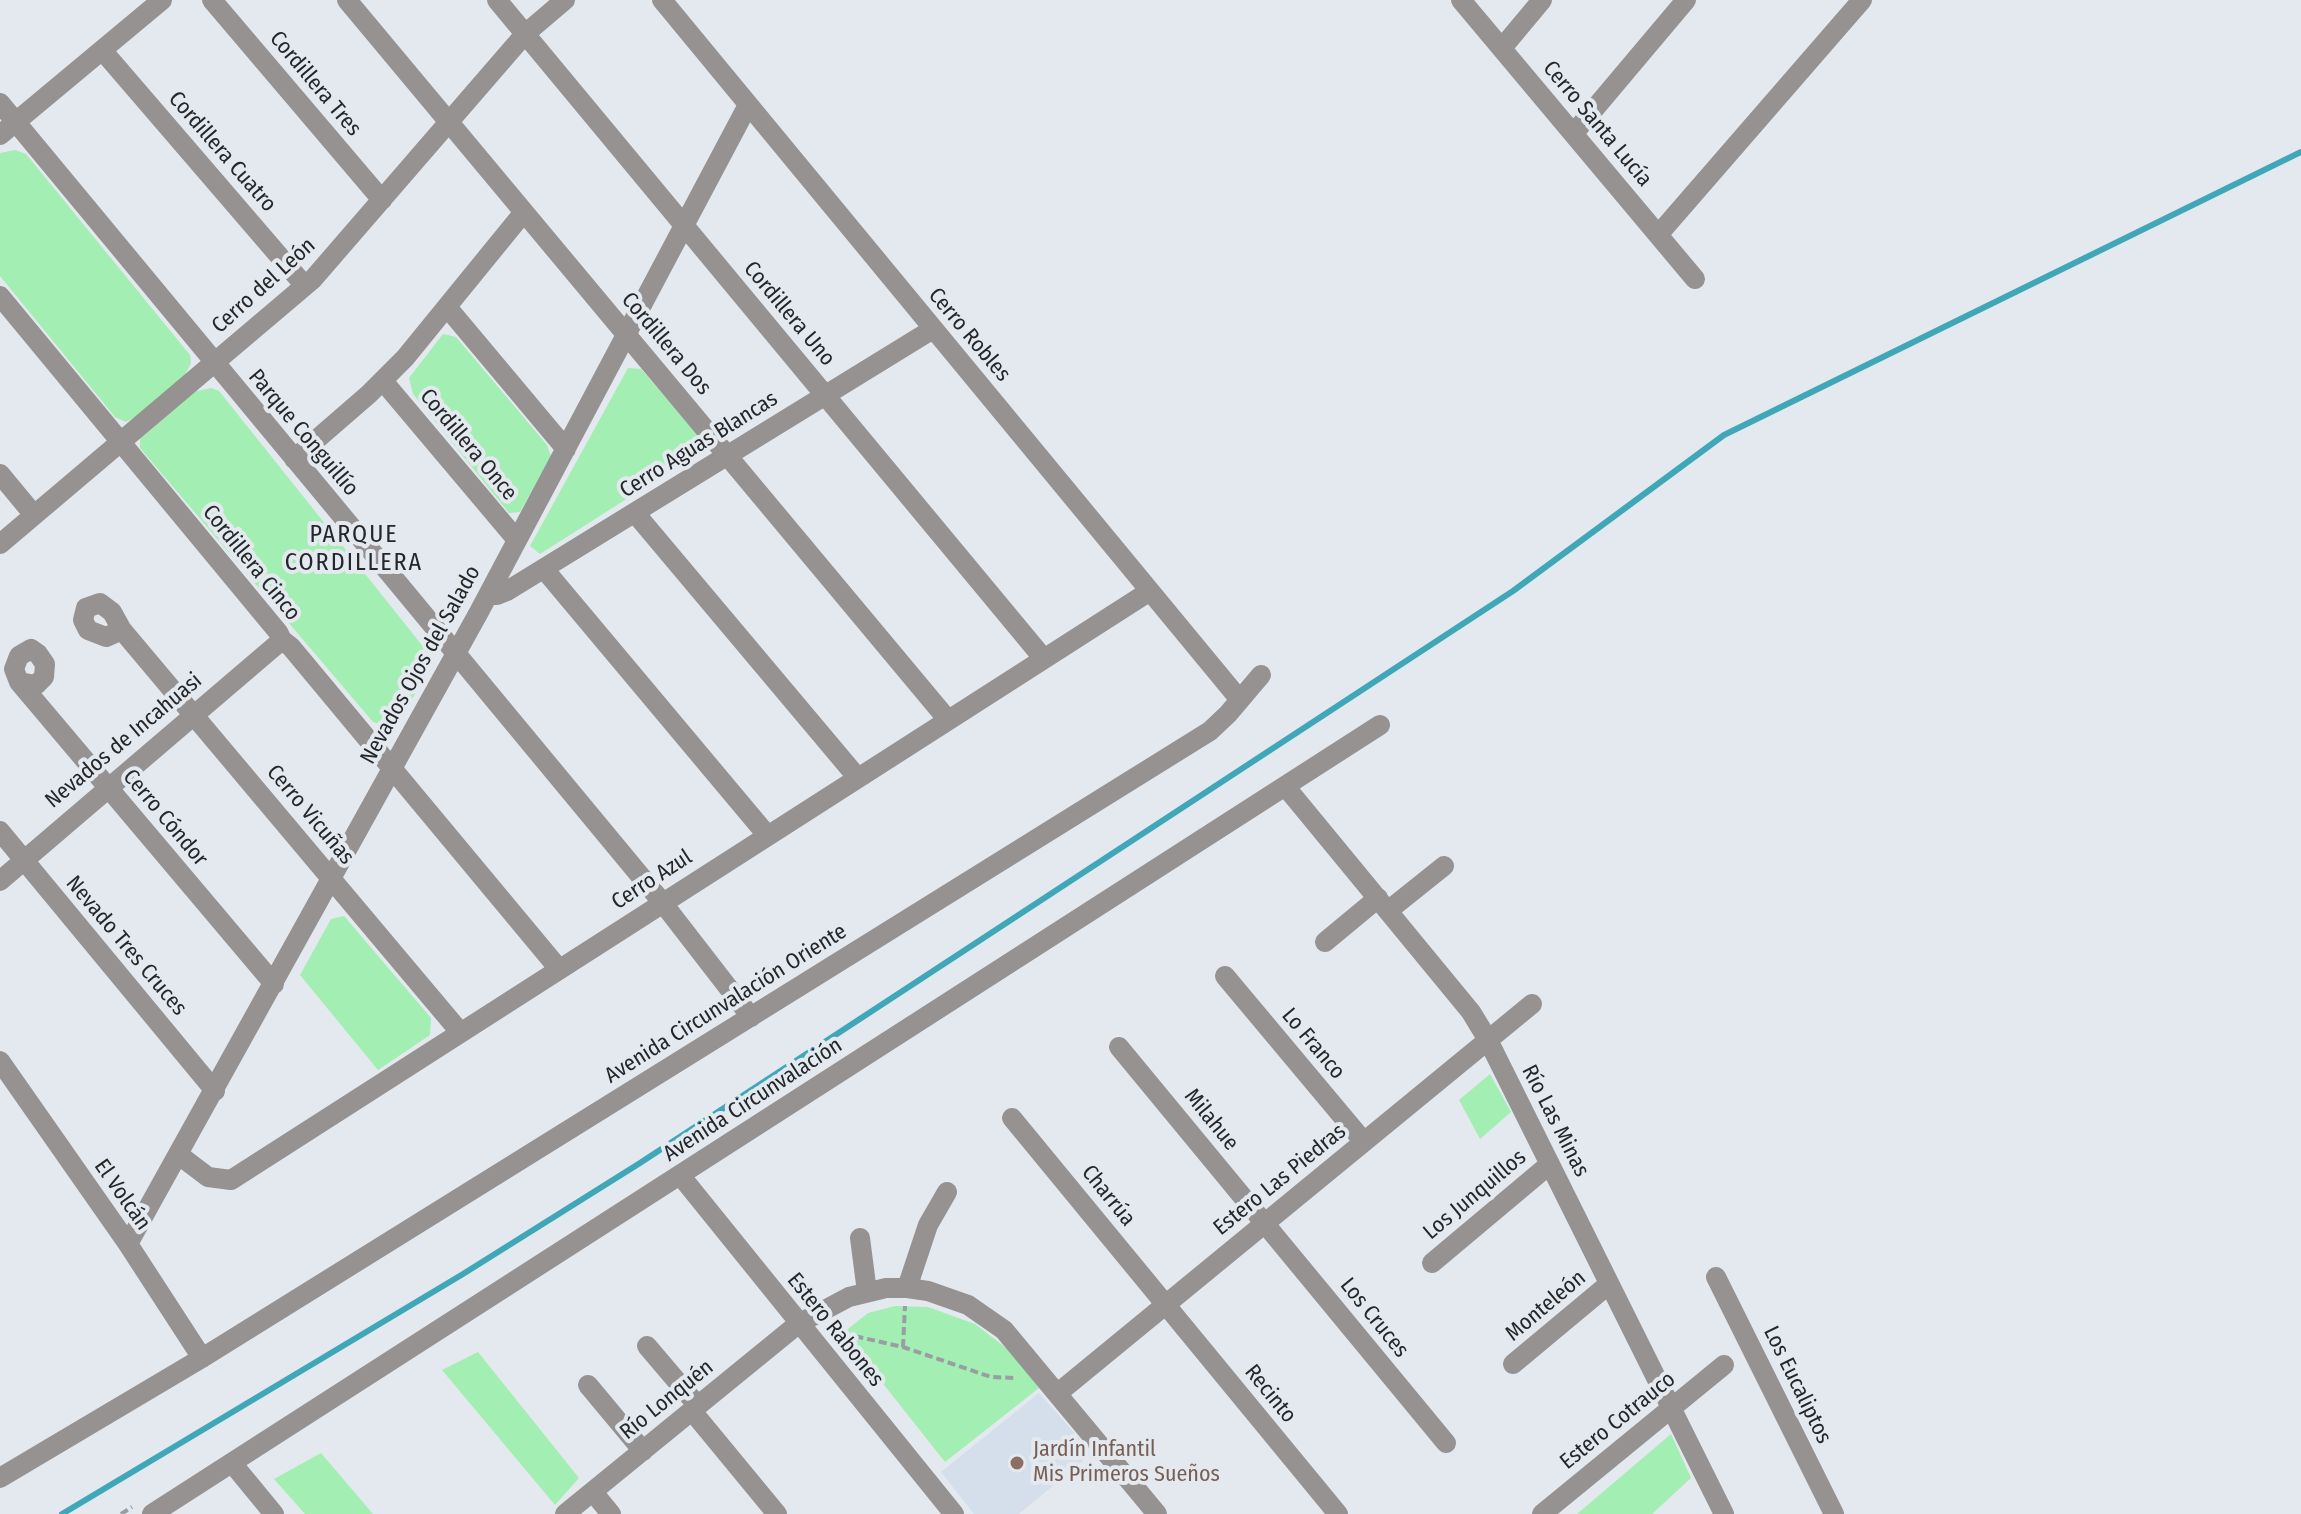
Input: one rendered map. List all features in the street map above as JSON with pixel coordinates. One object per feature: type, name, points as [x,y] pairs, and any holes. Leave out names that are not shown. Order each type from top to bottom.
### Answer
[{"type":"street","points":[[0,135],[162,0]]},
{"type":"street","name":"Cordillera Tres","points":[[212,0],[382,200]]},
{"type":"street","name":"Cordillera Dos","points":[[347,0],[948,720]]},
{"type":"street","name":"Cordillera Uno","points":[[497,0],[1044,659]]},
{"type":"street","name":"Cerro del León","points":[[0,544],[305,286],[525,34],[565,0]]},
{"type":"street","name":"Cerro Robles","points":[[662,0],[1240,700]]},
{"type":"street","name":"Cerro Santa Lucía","points":[[1461,0],[1695,279]]},
{"type":"street","points":[[1502,48],[1542,0]]},
{"type":"street","points":[[1574,133],[1686,0]]},
{"type":"street","points":[[1658,235],[1849,5]]},
{"type":"street","name":"Cordillera Cuatro","points":[[102,50],[305,286]]},
{"type":"street","name":"Parque Conguillío","points":[[0,103],[662,902],[751,1017]]},
{"type":"street","name":"Nevados Ojos del Salado","points":[[128,1244],[489,594],[748,105]]},
{"type":"street","points":[[294,459],[383,381],[524,212]]},
{"type":"street","name":"Cordillera Cinco","points":[[0,296],[282,640],[559,969]]},
{"type":"street","points":[[447,307],[566,449]]},
{"type":"street","name":"Cerro Aguas Blancas","points":[[489,594],[507,591],[544,569],[933,329]]},
{"type":"street","name":"Cordillera Once","points":[[383,381],[517,540]]},
{"type":"street","points":[[0,474],[34,515]]},
{"type":"street","points":[[635,513],[857,777]]},
{"type":"street","points":[[544,569],[767,835]]},
{"type":"street","name":"Cerro Azul","points":[[179,1155],[208,1177],[231,1180],[1150,591]]},
{"type":"street","name":"Cerro Vicuñas","points":[[122,630],[460,1032]]},
{"type":"street","name":"Nevados de Incahuasi","points":[[0,881],[282,640]]},
{"type":"street","name":"Avenida Circunvalación Oriente","points":[[202,1358],[1210,731],[1261,675]]},
{"type":"street","name":"Cerro Cóndor","points":[[19,682],[274,984]]},
{"type":"street","name":"Avenida Circunvalación","points":[[152,1514],[1380,725]]},
{"type":"street","name":"Río Las Minas","points":[[1285,786],[1453,987],[1488,1040],[1724,1514]]},
{"type":"street","name":"Nevado Tres Cruces","points":[[0,831],[215,1091]]},
{"type":"street","points":[[1325,942],[1444,866]]},
{"type":"street","name":"Lo Franco","points":[[1225,976],[1364,1142]]},
{"type":"street","name":"Estero Las Piedras","points":[[1052,1386],[1166,1305],[1532,1004]]},
{"type":"street","name":"Milahue","points":[[1119,1047],[1265,1224]]},
{"type":"street","name":"El Volcán","points":[[0,1061],[128,1244],[202,1358]]},
{"type":"street","name":"Charrúa","points":[[1012,1118],[1166,1305]]},
{"type":"street","name":"Los Junquillos","points":[[1432,1263],[1550,1164]]},
{"type":"street","name":"Estero Rabones","points":[[680,1175],[954,1514]]},
{"type":"street","points":[[907,1288],[928,1225],[947,1192]]},
{"type":"street","name":"Los Cruces","points":[[1265,1224],[1446,1443]]},
{"type":"street","points":[[860,1238],[867,1292]]},
{"type":"street","name":"Los Eucaliptos","points":[[1716,1277],[1834,1514]]},
{"type":"street","name":"Monteleón","points":[[1513,1364],[1609,1284]]},
{"type":"street","name":"Río Lonquén","points":[[565,1514],[798,1324],[833,1304],[867,1292],[907,1288],[946,1296],[988,1316],[1019,1345],[1157,1514]]},
{"type":"street","name":"Recinto","points":[[1166,1305],[1338,1514]]},
{"type":"street","points":[[647,1346],[777,1514]]},
{"type":"street","points":[[0,1478],[202,1358]]},
{"type":"street","name":"Estero Cotrauco","points":[[1542,1514],[1724,1365]]},
{"type":"street","points":[[588,1385],[643,1451]]},
{"type":"street","points":[[232,1463],[274,1514]]},
{"type":"street","points":[[593,1492],[611,1514]]},
{"type":"path","points":[[903,1347],[907,1288]]},
{"type":"path","points":[[798,1324],[903,1347],[991,1377],[1052,1386]]},
{"type":"shaded area","name":"Jardín Infantil Mis Primeros Sueños","points":[[1039,1393],[1092,1453],[1019,1514],[974,1514],[941,1472]]},
{"type":"green space","points":[[15,150],[26,154],[190,355],[191,363],[184,377],[139,415],[126,422],[115,417],[0,276],[0,153]]},
{"type":"green space","points":[[443,334],[456,337],[547,445],[551,456],[520,512],[509,513],[413,394],[409,378]]},
{"type":"green space","points":[[628,368],[641,369],[701,439],[694,456],[540,554],[530,546]]},
{"type":"green space","points":[[211,388],[219,391],[429,654],[428,673],[394,728],[373,722],[140,448],[140,439],[193,392]]},
{"type":"green space","points":[[344,916],[431,1018],[430,1035],[378,1070],[300,975],[331,919]]},
{"type":"green space","points":[[1490,1074],[1511,1112],[1480,1139],[1459,1100]]},
{"type":"green space","points":[[895,1306],[928,1307],[975,1324],[1010,1351],[1039,1388],[945,1462],[843,1333],[868,1313]]},
{"type":"green space","points":[[478,1352],[579,1478],[555,1505],[442,1370]]},
{"type":"green space","points":[[1671,1434],[1691,1478],[1652,1514],[1577,1514]]},
{"type":"green space","points":[[321,1453],[373,1514],[305,1514],[274,1479]]},
{"type":"waterway","points":[[62,1514],[463,1274],[640,1163],[1513,591],[1724,435],[2301,152]]},
{"type":"place","name":"Jardín Infantil Mis Primeros Sueños","points":[[1017,1463]]},
{"type":"district","name":"PARQUE CORDILLERA","points":[[354,549]]}]
